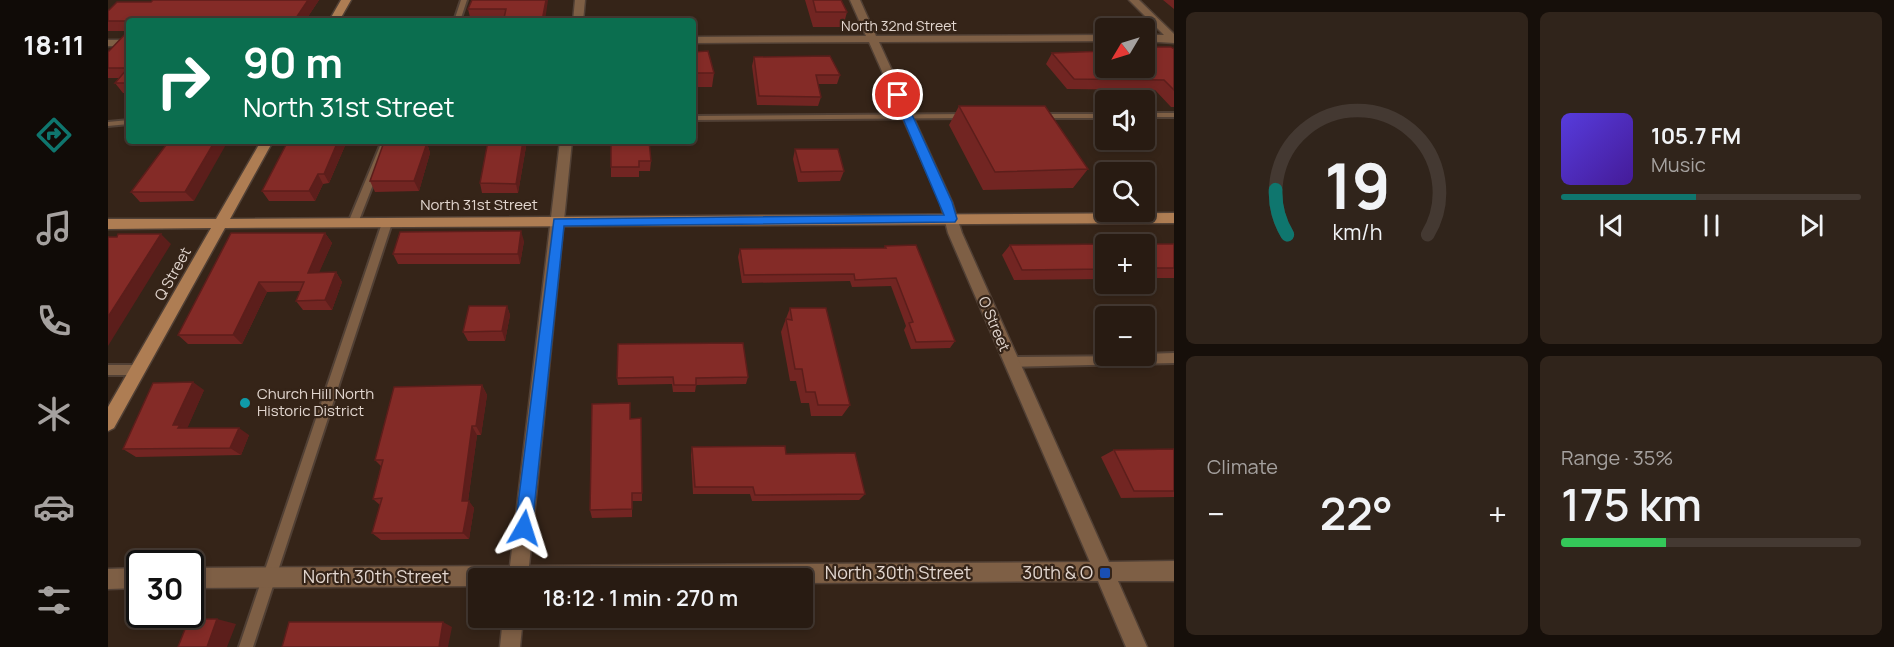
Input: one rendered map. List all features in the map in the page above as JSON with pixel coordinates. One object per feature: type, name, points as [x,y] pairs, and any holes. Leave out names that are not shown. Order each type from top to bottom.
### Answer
[{"type":"street","points":[[336,18],[346,0]]},
{"type":"street","points":[[578,18],[580,0]]},
{"type":"street","name":"O Street","points":[[855,0],[946,202],[1010,362],[1137,647]]},
{"type":"street","points":[[1134,0],[1173,38]]},
{"type":"street","name":"North 32nd Street","points":[[696,40],[1095,38]]},
{"type":"street","points":[[1155,38],[1173,38]]},
{"type":"street","points":[[108,43],[126,43]]},
{"type":"street","name":"Q Street","points":[[108,423],[265,144]]},
{"type":"street","points":[[519,568],[566,144]]},
{"type":"street","name":"North 31st Street","points":[[108,224],[1174,218]]},
{"type":"street","name":"North 30th Street","points":[[813,574],[1174,571]]},
{"type":"street","points":[[108,579],[126,578]]},
{"type":"street","name":"North 30th Street","points":[[204,578],[468,578]]},
{"type":"street","points":[[510,647],[512,628]]},
{"type":"lane","points":[[458,18],[464,0]]},
{"type":"lane","points":[[1155,115],[1174,115]]},
{"type":"lane","points":[[696,118],[982,116]]},
{"type":"lane","points":[[1027,116],[1095,116]]},
{"type":"lane","points":[[108,124],[126,123]]},
{"type":"lane","points":[[353,223],[385,144]]},
{"type":"lane","points":[[246,647],[387,222]]},
{"type":"lane","points":[[1010,362],[1174,358]]},
{"type":"lane","points":[[108,370],[138,370]]},
{"type":"building","points":[[153,0],[308,0],[296,18],[126,18],[126,21],[108,21],[108,11],[117,2],[151,2]]},
{"type":"building","points":[[472,0],[546,0],[543,18],[504,18],[506,9],[468,9]]},
{"type":"building","points":[[813,0],[841,0],[847,12],[816,12]]},
{"type":"building","points":[[126,33],[126,68],[108,68],[108,52]]},
{"type":"building","points":[[1155,47],[1171,47],[1174,49],[1174,90],[1164,80],[1074,79],[1052,53],[1095,51],[1095,78],[1155,78]]},
{"type":"building","points":[[708,51],[714,73],[696,73],[696,52]]},
{"type":"building","points":[[830,56],[840,75],[816,75],[821,97],[759,96],[754,57]]},
{"type":"building","points":[[126,70],[126,83],[115,83]]},
{"type":"building","points":[[959,106],[1045,106],[1088,169],[995,172]]},
{"type":"building","points":[[167,144],[213,144],[185,192],[131,192]]},
{"type":"building","points":[[286,144],[337,144],[324,174],[318,174],[309,191],[262,191]]},
{"type":"building","points":[[383,144],[427,144],[414,181],[370,181]]},
{"type":"building","points":[[487,144],[523,144],[516,184],[480,183]]},
{"type":"building","points":[[611,144],[649,144],[651,161],[639,161],[639,167],[611,167]]},
{"type":"building","points":[[795,149],[838,149],[844,171],[801,172]]},
{"type":"building","points":[[521,231],[518,254],[393,254],[400,232]]},
{"type":"building","points":[[231,233],[325,233],[308,273],[336,272],[325,300],[296,301],[304,282],[259,282],[233,335],[178,335]]},
{"type":"building","points":[[118,234],[161,234],[108,317],[108,237],[117,237]]},
{"type":"building","points":[[1095,244],[1095,269],[1022,270],[1010,245]]},
{"type":"building","points":[[1155,244],[1174,244],[1174,268],[1155,268]]},
{"type":"building","points":[[916,245],[955,341],[916,342],[909,323],[913,322],[896,278],[855,280],[854,274],[744,275],[740,249],[886,248],[885,246]]},
{"type":"building","points":[[469,306],[507,306],[502,331],[463,332]]},
{"type":"building","points":[[790,308],[826,308],[850,405],[818,405],[815,392],[806,392],[802,369],[795,369],[786,319],[792,320]]},
{"type":"building","points":[[743,343],[748,377],[696,378],[696,385],[674,385],[673,377],[617,378],[618,344]]},
{"type":"building","points":[[193,382],[173,425],[180,425],[178,428],[239,428],[230,448],[123,449],[153,383]]},
{"type":"building","points":[[482,385],[476,426],[472,426],[462,501],[469,501],[463,533],[372,533],[382,498],[373,499],[383,460],[375,460],[394,387]]},
{"type":"building","points":[[630,403],[630,419],[641,418],[642,493],[632,493],[632,509],[590,510],[592,404]]},
{"type":"building","points":[[785,446],[786,454],[855,453],[865,494],[755,495],[753,487],[695,487],[692,447]]},
{"type":"building","points":[[1174,449],[1174,491],[1134,491],[1114,450]]},
{"type":"building","points":[[204,619],[217,619],[207,647],[178,647],[185,628],[204,628]]},
{"type":"building","points":[[289,622],[443,622],[439,647],[282,647]]},
{"type":"place","name":"Church Hill North Historic District","points":[[245,403]]},
{"type":"place","name":"30th & O","points":[[1105,573]]},
{"type":"route","points":[[524,528],[558,222],[951,219],[946,202],[898,95]]}]
